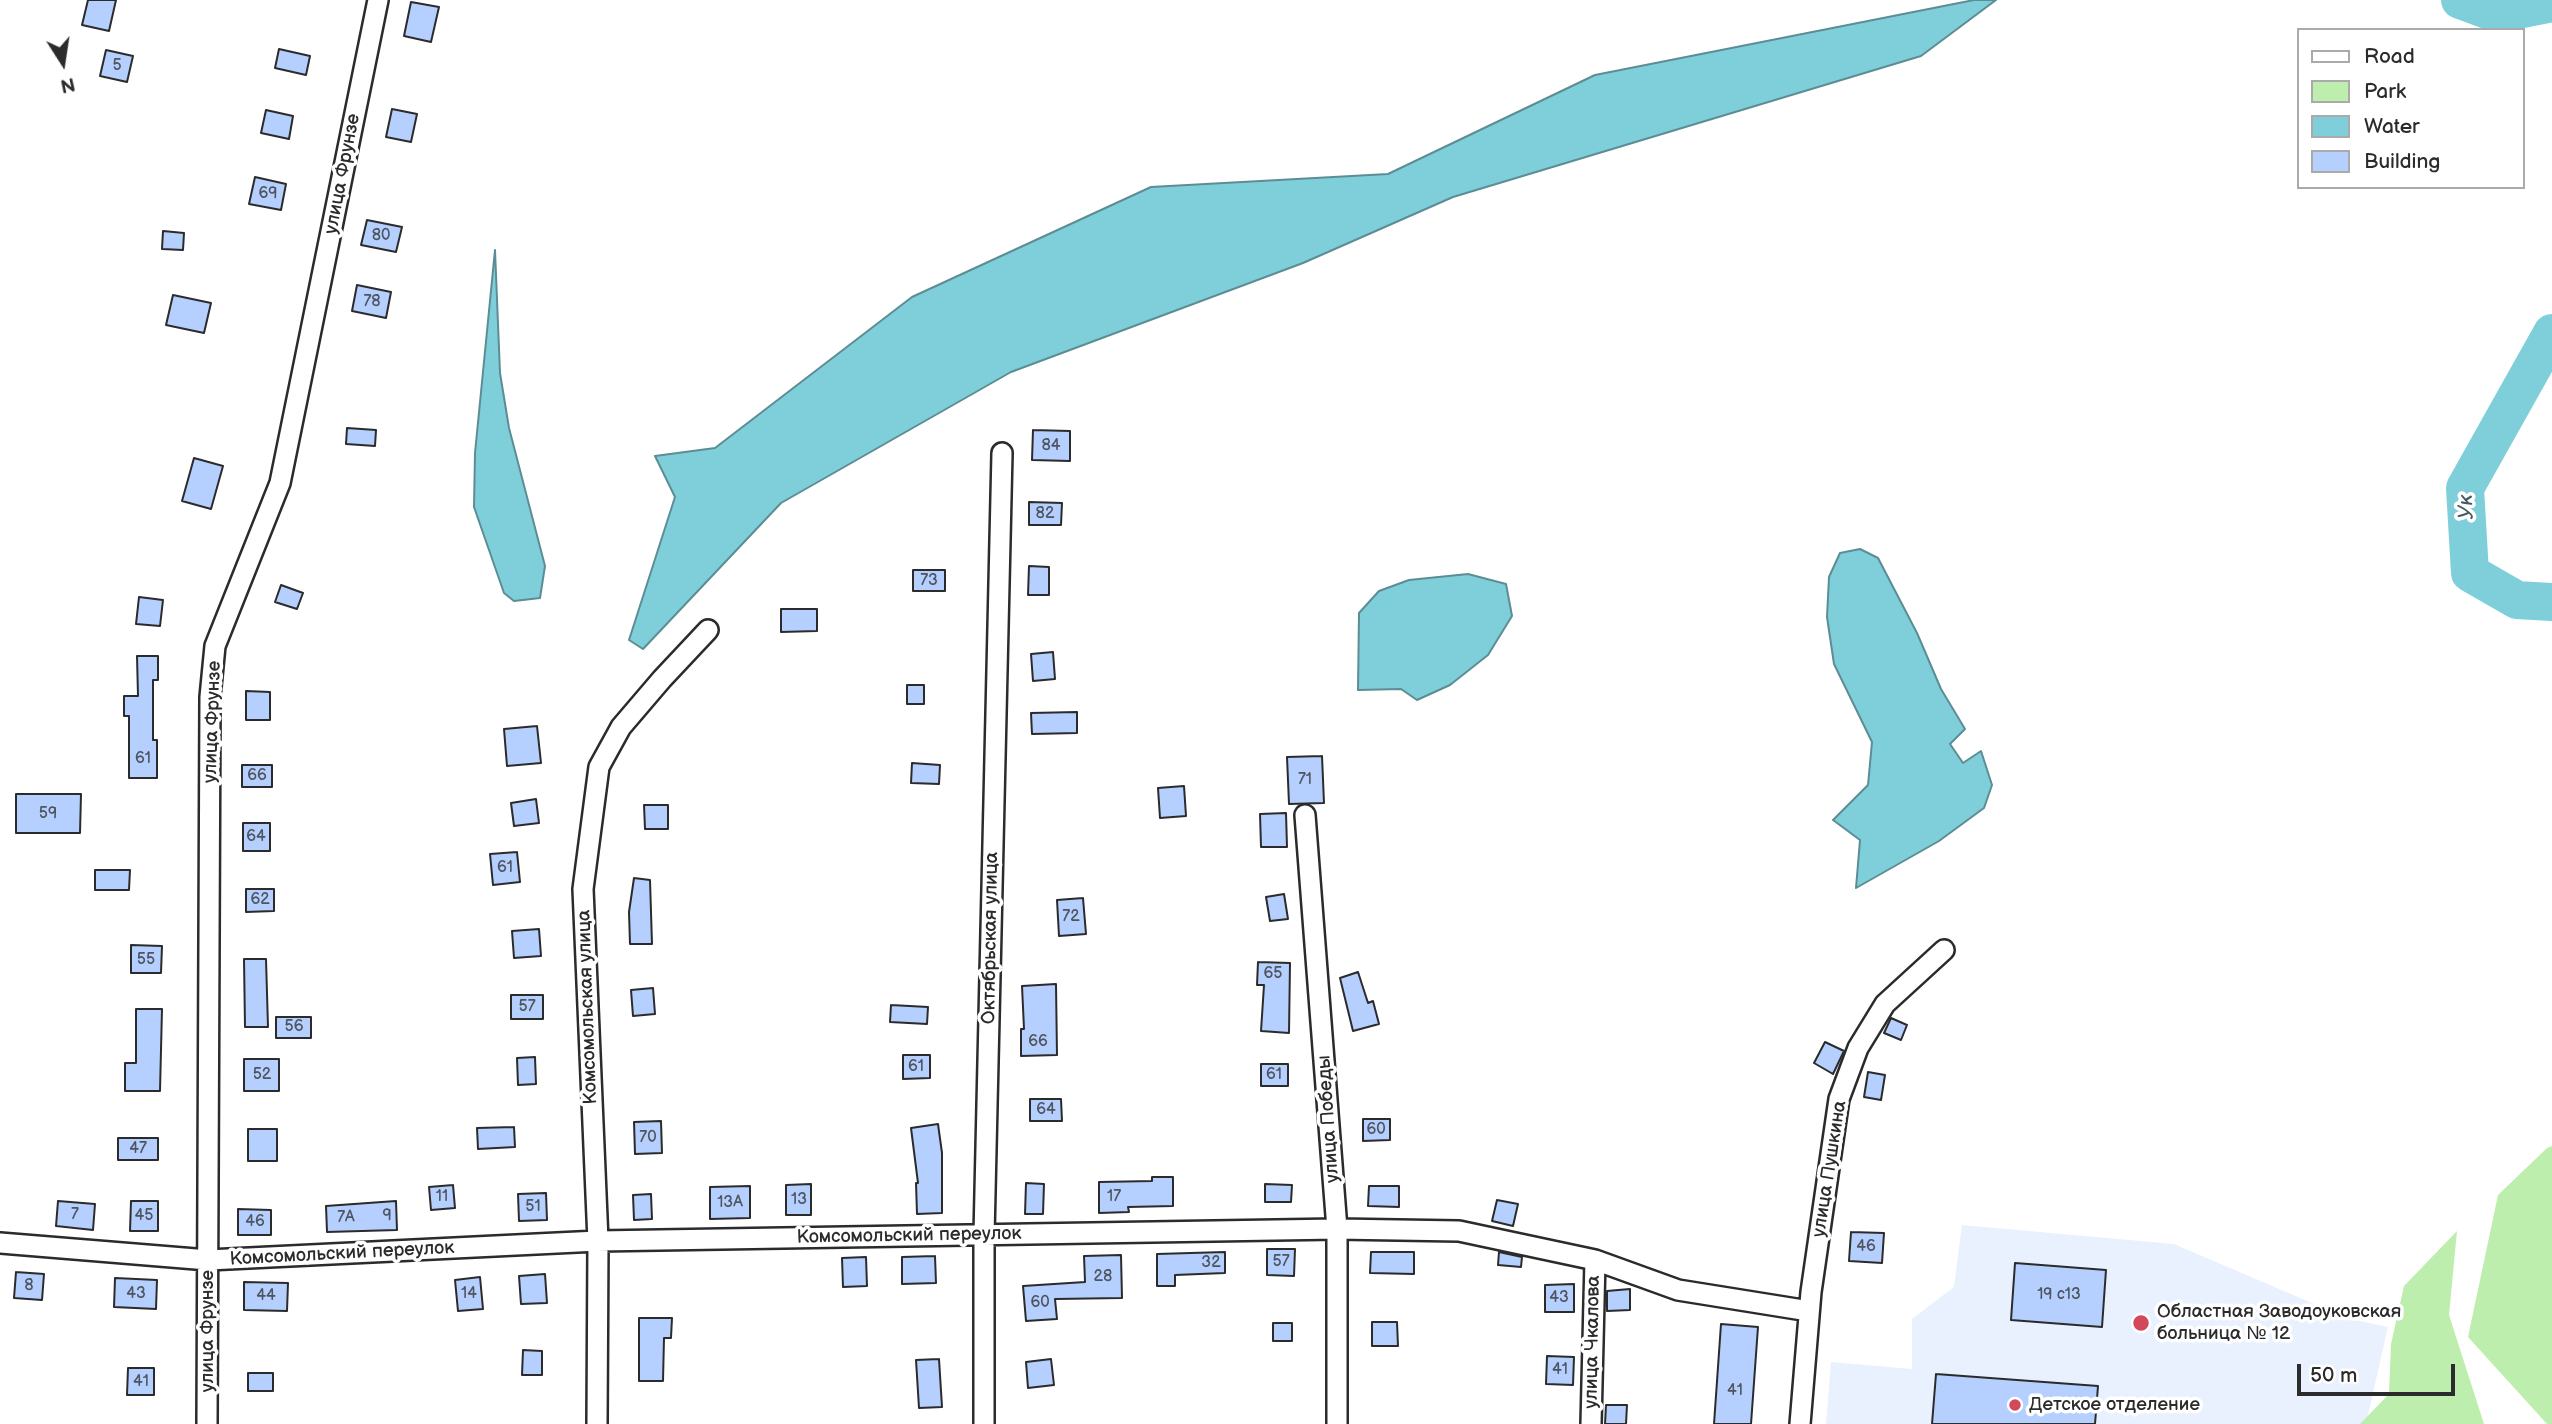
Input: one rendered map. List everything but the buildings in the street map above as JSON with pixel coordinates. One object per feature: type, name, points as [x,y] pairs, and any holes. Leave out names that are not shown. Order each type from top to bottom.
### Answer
[{"type":"street","name":"улица Фрунзе","points":[[207,1424],[210,711],[215,646],[280,483],[378,0]]},
{"type":"street","name":"Октябрьская улица","points":[[984,1424],[984,1235],[1002,453]]},
{"type":"street","name":"Комсомольская улица","points":[[597,1424],[598,1241],[583,889],[599,767],[621,727],[708,630]]},
{"type":"street","name":"улица Победы","points":[[1305,816],[1337,1229],[1337,1424]]},
{"type":"street","name":"улица Пушкина","points":[[1800,1424],[1809,1311],[1839,1099],[1858,1048],[1885,1004],[1944,950]]},
{"type":"street","name":"Комсомольский переулок","points":[[0,1243],[208,1261],[598,1241],[1337,1229],[1459,1231],[1595,1259],[1678,1290],[1809,1311]]},
{"type":"street","name":"улица Чкалова","points":[[1591,1424],[1595,1259]]},
{"type":"shaded area","name":"Областная Заводоуковская больница № 12","points":[[1962,1225],[2174,1244],[2347,1318],[2388,1327],[2366,1424],[1826,1424],[1831,1362],[1912,1369],[1912,1319],[1954,1287]]},
{"type":"green space","points":[[2552,1146],[2552,1424],[2547,1424],[2468,1337],[2498,1195]]},
{"type":"green space","points":[[2457,1231],[2449,1315],[2484,1424],[2360,1424],[2389,1394],[2391,1344],[2404,1286]]},
{"type":"water","points":[[1974,0],[1996,0],[1921,56],[1453,197],[1303,263],[1011,372],[781,503],[643,649],[629,640],[675,497],[655,456],[715,448],[912,297],[1151,187],[1388,174],[1595,75]]},
{"type":"water","points":[[495,250],[500,373],[509,428],[545,566],[540,598],[514,601],[504,593],[474,507],[475,453]]},
{"type":"water","points":[[1860,549],[1878,558],[1917,633],[1941,689],[1965,729],[1950,744],[1963,763],[1981,751],[1992,785],[1984,808],[1939,841],[1856,888],[1860,840],[1833,820],[1868,785],[1872,742],[1834,664],[1827,617],[1829,577],[1840,553]]},
{"type":"water","points":[[1468,574],[1506,584],[1512,616],[1488,655],[1450,685],[1417,700],[1401,689],[1358,690],[1359,613],[1379,591],[1409,580]]},
{"type":"waterway","name":"Ук","points":[[2460,0],[2498,14],[2552,3]]},
{"type":"waterway","name":"Ук","points":[[2552,333],[2465,488],[2470,573],[2517,600],[2552,602]]},
{"type":"place","name":"Областная Заводоуковская больница № 12","points":[[2141,1323]]},
{"type":"place","name":"Детское отделение","points":[[2015,1405]]}]
